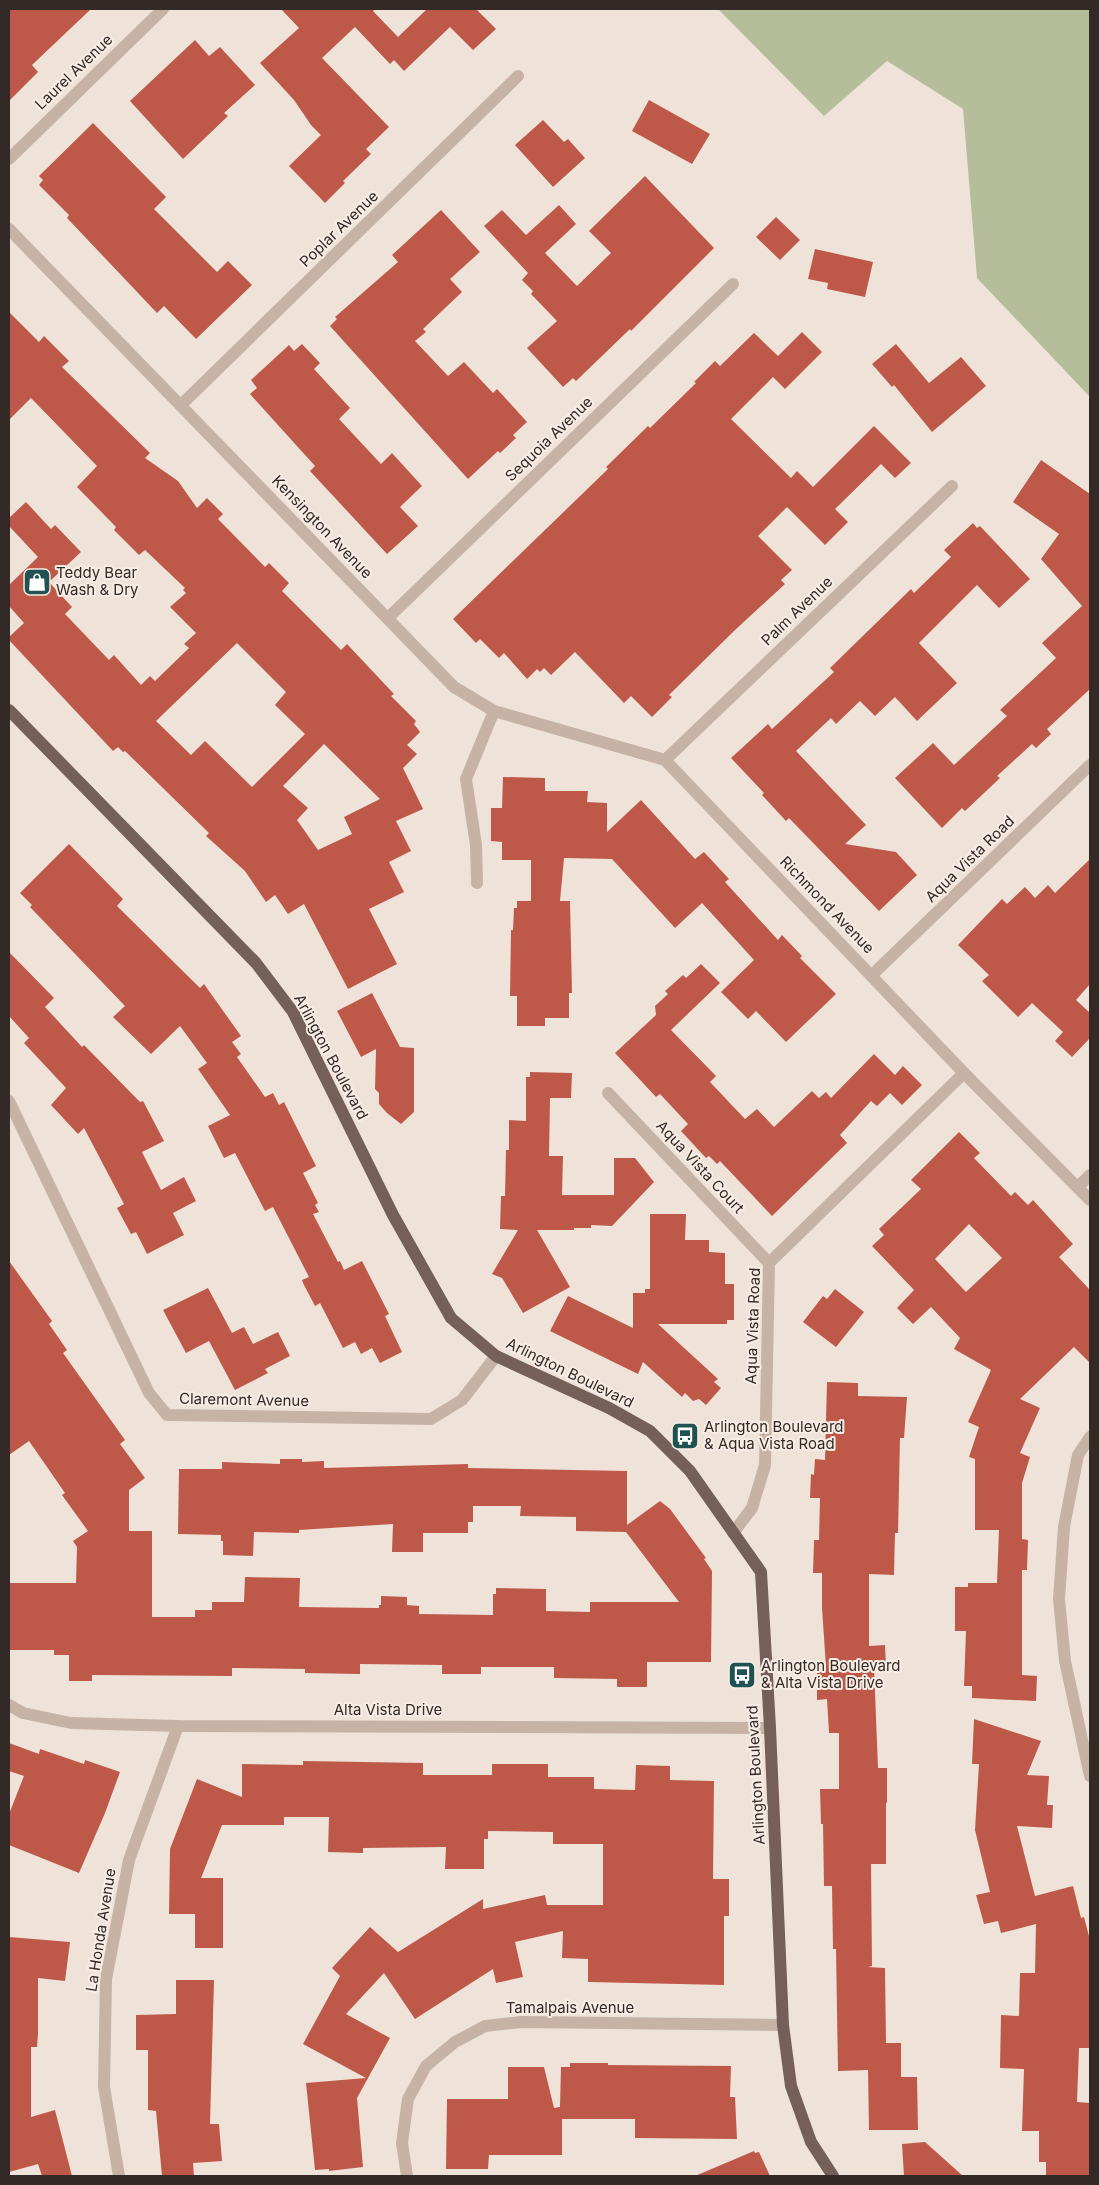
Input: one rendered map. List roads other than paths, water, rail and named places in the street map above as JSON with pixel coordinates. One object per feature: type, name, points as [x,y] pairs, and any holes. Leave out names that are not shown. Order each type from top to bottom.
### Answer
[{"type":"main road","name":"Arlington Boulevard","points":[[9,710],[256,963],[278,991],[293,1012],[393,1215],[451,1318],[496,1356],[609,1408],[650,1432],[690,1471],[761,1572],[783,2026],[791,2086],[811,2142],[833,2176]]},
{"type":"street","name":"Laurel Avenue","points":[[9,159],[163,9]]},
{"type":"street","name":"Poplar Avenue","points":[[181,405],[518,76]]},
{"type":"street","name":"Kensington Avenue","points":[[9,229],[454,687],[494,711]]},
{"type":"street","name":"Sequoia Avenue","points":[[388,618],[733,284]]},
{"type":"street","name":"Palm Avenue","points":[[665,760],[952,486]]},
{"type":"street","points":[[477,883],[476,845],[466,779],[494,711],[665,760]]},
{"type":"street","name":"Richmond Avenue","points":[[665,760],[964,1073],[1090,1200]]},
{"type":"street","name":"Aqua Vista Road","points":[[872,975],[1090,765]]},
{"type":"street","name":"Aqua Vista Road","points":[[732,1533],[752,1508],[766,1465],[769,1263],[964,1073]]},
{"type":"street","name":"Aqua Vista Court","points":[[608,1093],[769,1263]]},
{"type":"street","name":"Claremont Avenue","points":[[9,1101],[149,1394],[167,1415],[431,1419],[462,1400],[496,1356]]},
{"type":"street","points":[[1078,1187],[1090,1175]]},
{"type":"street","points":[[1090,1437],[1078,1454],[1064,1527],[1059,1599],[1065,1661],[1090,1776]]},
{"type":"street","name":"Alta Vista Drive","points":[[9,1705],[23,1713],[71,1724],[770,1728]]},
{"type":"street","name":"La Honda Avenue","points":[[119,2176],[104,2087],[106,1979],[129,1860],[178,1726]]},
{"type":"street","name":"Tamalpais Avenue","points":[[407,2176],[402,2142],[408,2099],[426,2066],[455,2042],[485,2026],[521,2022],[783,2026]]},
{"type":"place","name":"Teddy Bear Wash & Dry","points":[[37,582]]},
{"type":"place","name":"Arlington Boulevard & Aqua Vista Road","points":[[685,1436]]},
{"type":"place","name":"Arlington Boulevard & Alta Vista Drive","points":[[742,1675]]}]
